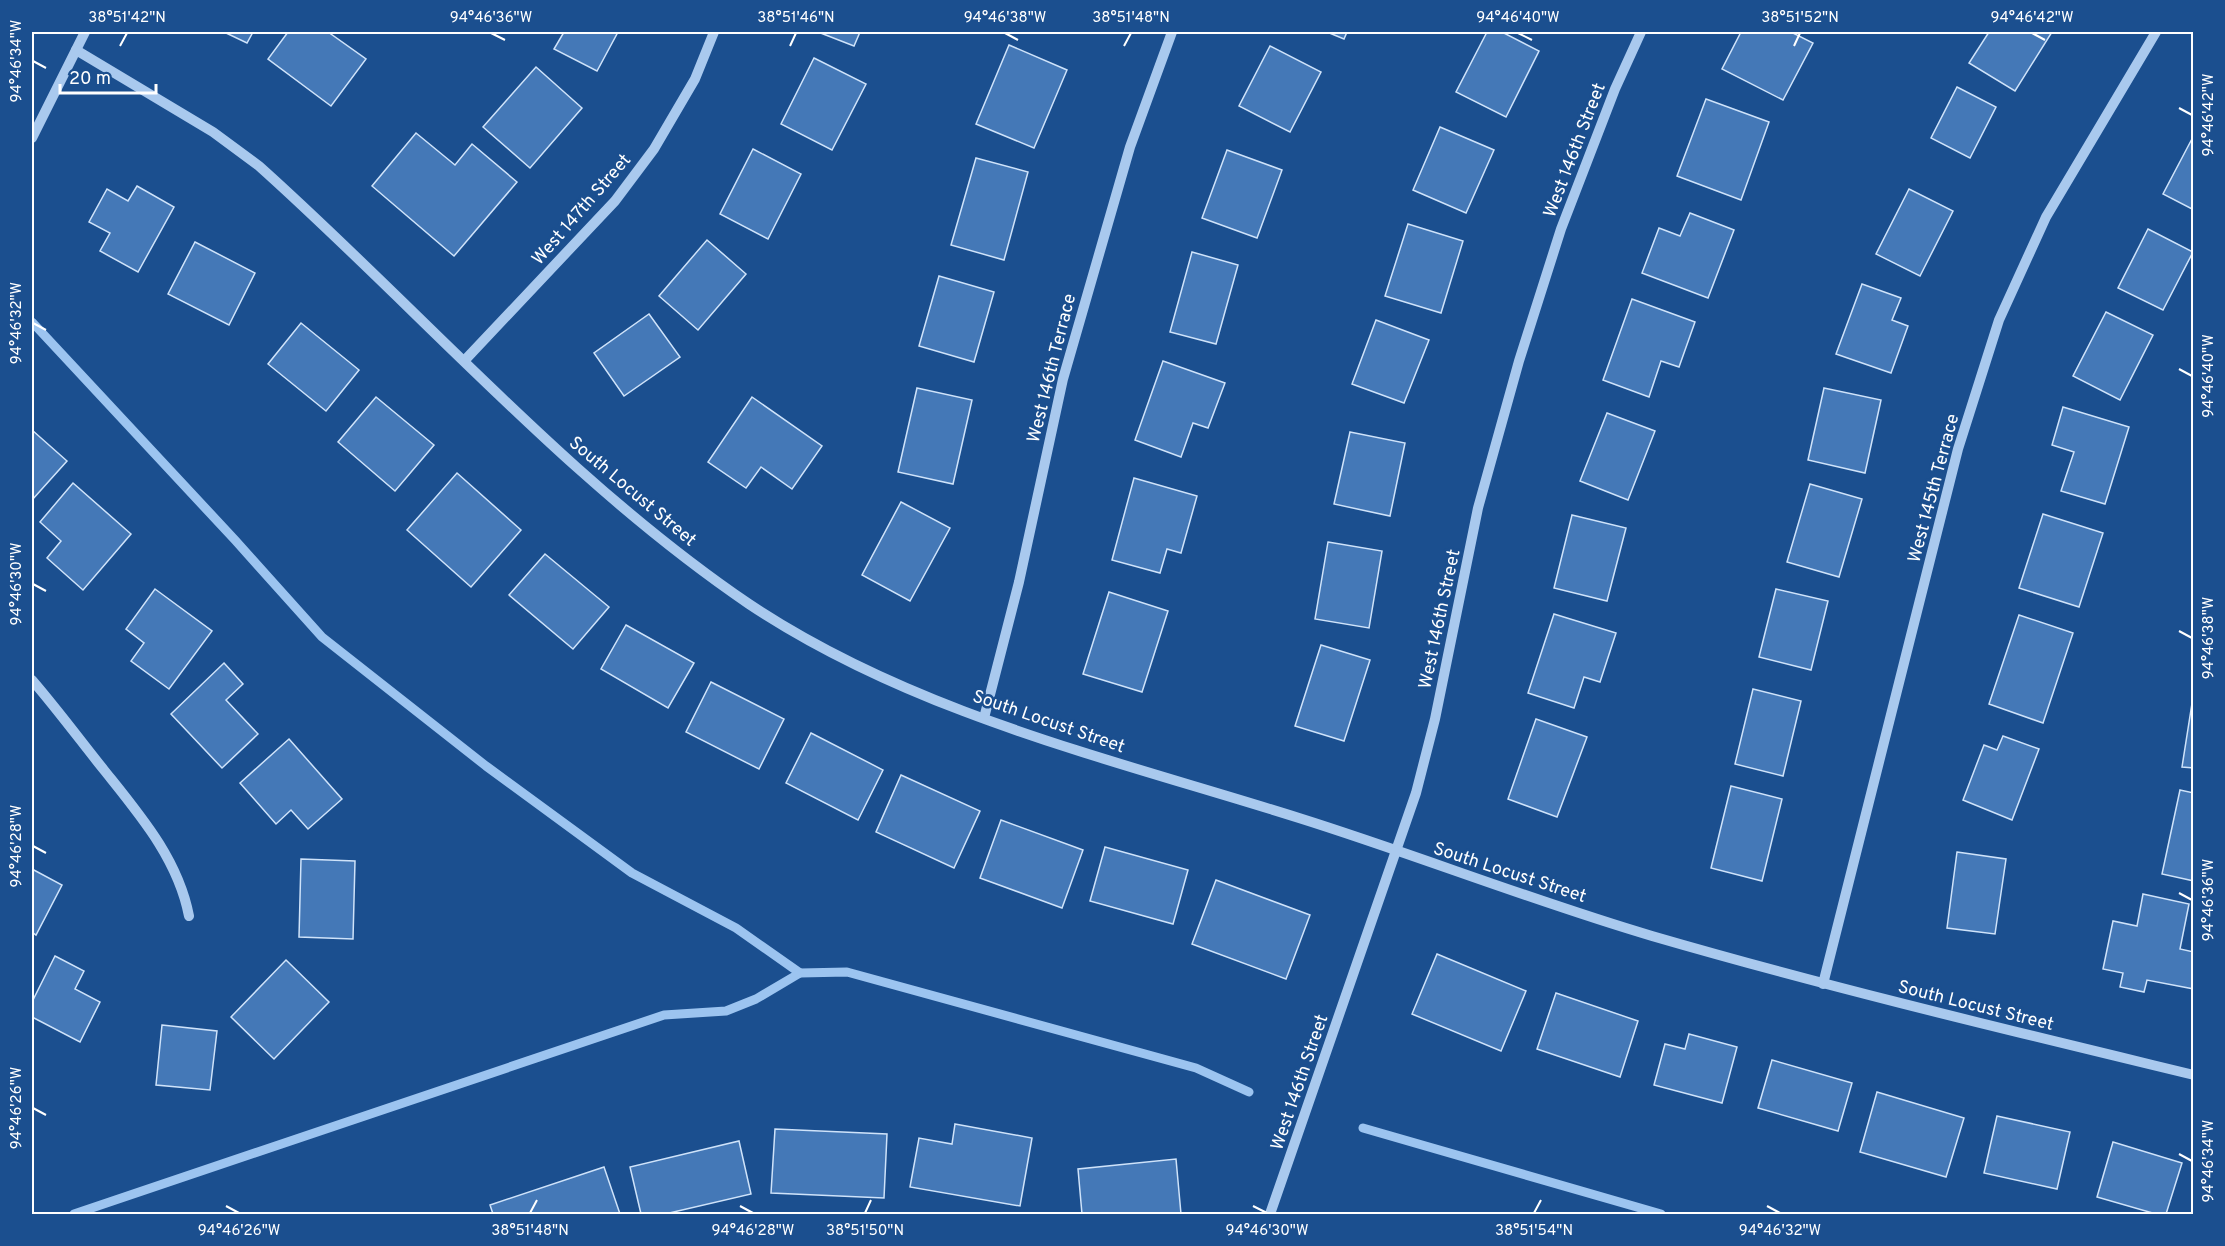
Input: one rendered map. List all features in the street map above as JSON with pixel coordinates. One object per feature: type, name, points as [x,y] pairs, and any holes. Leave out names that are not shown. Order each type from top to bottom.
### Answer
[{"type":"street","points":[[32,138],[85,32]]},
{"type":"street","name":"West 147th Street","points":[[465,360],[615,201],[654,149],[695,79],[714,32]]},
{"type":"street","name":"West 146th Terrace","points":[[984,718],[1018,582],[1063,380],[1130,147],[1172,32]]},
{"type":"street","name":"West 146th Street","points":[[1270,1215],[1416,793],[1436,719],[1478,508],[1519,361],[1561,229],[1615,89],[1641,32]]},
{"type":"street","name":"West 145th Terrace","points":[[1823,984],[1958,449],[1999,320],[2046,217],[2156,32]]},
{"type":"street","name":"South Locust Street","points":[[76,50],[213,132],[259,166],[562,453],[657,537],[750,604],[820,647],[874,675],[1056,744],[1342,831],[1396,852],[1647,934],[1823,984],[2193,1075]]},
{"type":"street","points":[[32,680],[134,807],[169,858],[184,890],[189,916]]},
{"type":"building","points":[[224,32],[253,32],[247,43]]},
{"type":"building","points":[[288,32],[328,32],[366,59],[331,106],[268,59]]},
{"type":"building","points":[[564,32],[618,32],[597,71],[554,49]]},
{"type":"building","points":[[818,32],[860,32],[854,46]]},
{"type":"building","points":[[1327,32],[1347,32],[1344,39]]},
{"type":"building","points":[[1487,32],[1502,32],[1539,51],[1506,117],[1456,92]]},
{"type":"building","points":[[1741,32],[1791,32],[1813,43],[1783,100],[1722,69]]},
{"type":"building","points":[[1989,32],[2052,32],[2015,91],[1969,63]]},
{"type":"building","points":[[1009,45],[1067,70],[1034,148],[976,124]]},
{"type":"building","points":[[1270,46],[1321,72],[1290,132],[1239,106]]},
{"type":"building","points":[[814,58],[866,84],[832,150],[781,124]]},
{"type":"building","points":[[536,67],[582,108],[530,168],[483,127]]},
{"type":"building","points":[[1957,87],[1996,107],[1970,158],[1931,138]]},
{"type":"building","points":[[1706,99],[1769,122],[1741,200],[1677,176]]},
{"type":"building","points":[[1440,127],[1494,150],[1466,213],[1413,190]]},
{"type":"building","points":[[416,133],[455,165],[472,144],[517,182],[454,256],[372,186]]},
{"type":"building","points":[[2194,135],[2194,210],[2163,194]]},
{"type":"building","points":[[753,149],[801,174],[768,239],[720,214]]},
{"type":"building","points":[[1227,150],[1282,170],[1257,238],[1202,218]]},
{"type":"building","points":[[976,158],[1028,172],[1004,260],[951,245]]},
{"type":"building","points":[[137,186],[174,207],[138,272],[100,251],[110,233],[89,222],[107,189],[128,201]]},
{"type":"building","points":[[1909,189],[1953,211],[1920,276],[1876,254]]},
{"type":"building","points":[[1690,213],[1734,230],[1708,298],[1642,273],[1659,228],[1680,236]]},
{"type":"building","points":[[1408,224],[1463,241],[1441,313],[1385,296]]},
{"type":"building","points":[[2148,229],[2193,252],[2163,310],[2118,288]]},
{"type":"building","points":[[707,240],[746,274],[698,330],[659,296]]},
{"type":"building","points":[[195,242],[255,273],[229,325],[168,294]]},
{"type":"building","points":[[1192,252],[1238,265],[1216,344],[1170,332]]},
{"type":"building","points":[[939,276],[994,292],[974,362],[919,346]]},
{"type":"building","points":[[1862,284],[1901,298],[1892,320],[1908,326],[1891,373],[1836,354]]},
{"type":"building","points":[[1632,299],[1695,322],[1679,367],[1661,361],[1649,397],[1603,380]]},
{"type":"building","points":[[2106,312],[2153,335],[2120,400],[2073,376]]},
{"type":"building","points":[[649,314],[680,357],[624,396],[594,353]]},
{"type":"building","points":[[1376,320],[1429,340],[1404,403],[1352,384]]},
{"type":"building","points":[[301,323],[359,370],[326,411],[268,364]]},
{"type":"building","points":[[1163,361],[1225,383],[1208,428],[1193,423],[1181,457],[1135,440]]},
{"type":"building","points":[[917,388],[972,400],[953,484],[898,472]]},
{"type":"building","points":[[1824,388],[1881,400],[1865,473],[1808,460]]},
{"type":"building","points":[[376,397],[434,445],[395,491],[338,442]]},
{"type":"building","points":[[752,397],[822,446],[792,489],[761,467],[746,488],[708,462]]},
{"type":"building","points":[[2063,407],[2129,427],[2105,504],[2061,491],[2074,452],[2052,445]]},
{"type":"building","points":[[1607,413],[1655,431],[1628,500],[1580,481]]},
{"type":"building","points":[[32,430],[67,461],[32,500]]},
{"type":"building","points":[[1350,432],[1405,443],[1390,516],[1334,504]]},
{"type":"building","points":[[457,473],[521,530],[471,587],[407,530]]},
{"type":"building","points":[[1134,478],[1197,496],[1181,553],[1167,549],[1160,573],[1112,560]]},
{"type":"building","points":[[73,483],[131,534],[83,590],[47,558],[61,541],[40,522]]},
{"type":"building","points":[[1810,484],[1862,499],[1839,577],[1787,562]]},
{"type":"building","points":[[901,502],[950,528],[910,601],[862,575]]},
{"type":"building","points":[[2043,514],[2103,533],[2079,607],[2019,588]]},
{"type":"building","points":[[1572,515],[1626,528],[1607,601],[1554,588]]},
{"type":"building","points":[[1328,542],[1382,551],[1369,628],[1315,619]]},
{"type":"building","points":[[545,554],[609,607],[573,649],[509,595]]},
{"type":"building","points":[[155,589],[212,631],[169,689],[131,661],[144,643],[126,629]]},
{"type":"building","points":[[1776,589],[1828,601],[1811,670],[1759,657]]},
{"type":"building","points":[[1109,592],[1168,611],[1142,692],[1083,674]]},
{"type":"building","points":[[1554,614],[1616,633],[1600,682],[1584,677],[1574,708],[1528,693]]},
{"type":"building","points":[[2019,615],[2073,633],[2043,723],[1989,704]]},
{"type":"building","points":[[626,625],[694,663],[668,708],[601,669]]},
{"type":"building","points":[[1321,645],[1370,660],[1344,741],[1295,726]]},
{"type":"building","points":[[224,663],[243,684],[226,700],[258,734],[222,768],[171,714]]},
{"type":"building","points":[[711,682],[784,719],[759,769],[686,732]]},
{"type":"building","points":[[1753,689],[1801,701],[1783,776],[1735,764]]},
{"type":"building","points":[[2194,697],[2194,768],[2182,767]]},
{"type":"building","points":[[1536,719],[1587,737],[1557,817],[1508,799]]},
{"type":"building","points":[[811,733],[883,770],[858,820],[786,783]]},
{"type":"building","points":[[2003,736],[2039,749],[2012,820],[1963,800],[1984,745],[1997,750]]},
{"type":"building","points":[[289,739],[342,799],[308,829],[291,810],[276,824],[240,783]]},
{"type":"building","points":[[901,775],[980,811],[954,868],[876,832]]},
{"type":"building","points":[[1731,786],[1782,799],[1762,881],[1711,868]]},
{"type":"building","points":[[2180,790],[2194,793],[2194,881],[2162,874]]},
{"type":"building","points":[[1001,820],[1083,850],[1062,908],[980,878]]},
{"type":"building","points":[[1105,847],[1188,870],[1173,924],[1090,901]]},
{"type":"building","points":[[1957,852],[2006,859],[1995,934],[1947,928]]},
{"type":"building","points":[[301,859],[355,861],[353,939],[299,937]]},
{"type":"building","points":[[32,869],[62,885],[36,935],[32,932]]},
{"type":"building","points":[[1216,880],[1310,915],[1286,979],[1192,944]]},
{"type":"building","points":[[2143,894],[2189,904],[2180,949],[2194,952],[2194,989],[2147,980],[2144,992],[2120,987],[2123,973],[2103,969],[2113,921],[2137,926]]},
{"type":"building","points":[[1437,954],[1526,991],[1501,1051],[1412,1014]]},
{"type":"building","points":[[55,956],[84,971],[75,989],[100,1002],[80,1042],[32,1017],[32,1002]]},
{"type":"building","points":[[286,960],[329,1002],[274,1059],[231,1017]]},
{"type":"building","points":[[1556,993],[1638,1021],[1620,1077],[1537,1049]]},
{"type":"building","points":[[162,1025],[217,1031],[210,1090],[156,1085]]},
{"type":"building","points":[[1689,1034],[1737,1047],[1722,1103],[1654,1085],[1665,1044],[1685,1049]]},
{"type":"building","points":[[1772,1060],[1852,1083],[1838,1131],[1758,1108]]},
{"type":"building","points":[[1877,1092],[1964,1118],[1946,1177],[1860,1152]]},
{"type":"building","points":[[1997,1116],[2070,1132],[2057,1189],[1984,1173]]},
{"type":"building","points":[[955,1124],[1032,1138],[1020,1206],[910,1187],[919,1138],[952,1144]]},
{"type":"building","points":[[775,1129],[887,1134],[884,1198],[771,1193]]},
{"type":"building","points":[[739,1141],[751,1194],[665,1214],[641,1214],[630,1167]]},
{"type":"building","points":[[2113,1142],[2182,1163],[2166,1214],[2156,1214],[2097,1197]]},
{"type":"building","points":[[1176,1159],[1181,1214],[1082,1214],[1078,1169]]},
{"type":"building","points":[[604,1167],[620,1214],[493,1214],[490,1205]]},
{"type":"waterway","points":[[32,322],[322,637],[486,766],[632,873],[736,928],[800,973]]},
{"type":"waterway","points":[[74,1214],[664,1015],[726,1011],[756,999],[800,973],[847,972],[1196,1068],[1249,1092]]},
{"type":"waterway","points":[[1363,1128],[1661,1214]]}]
